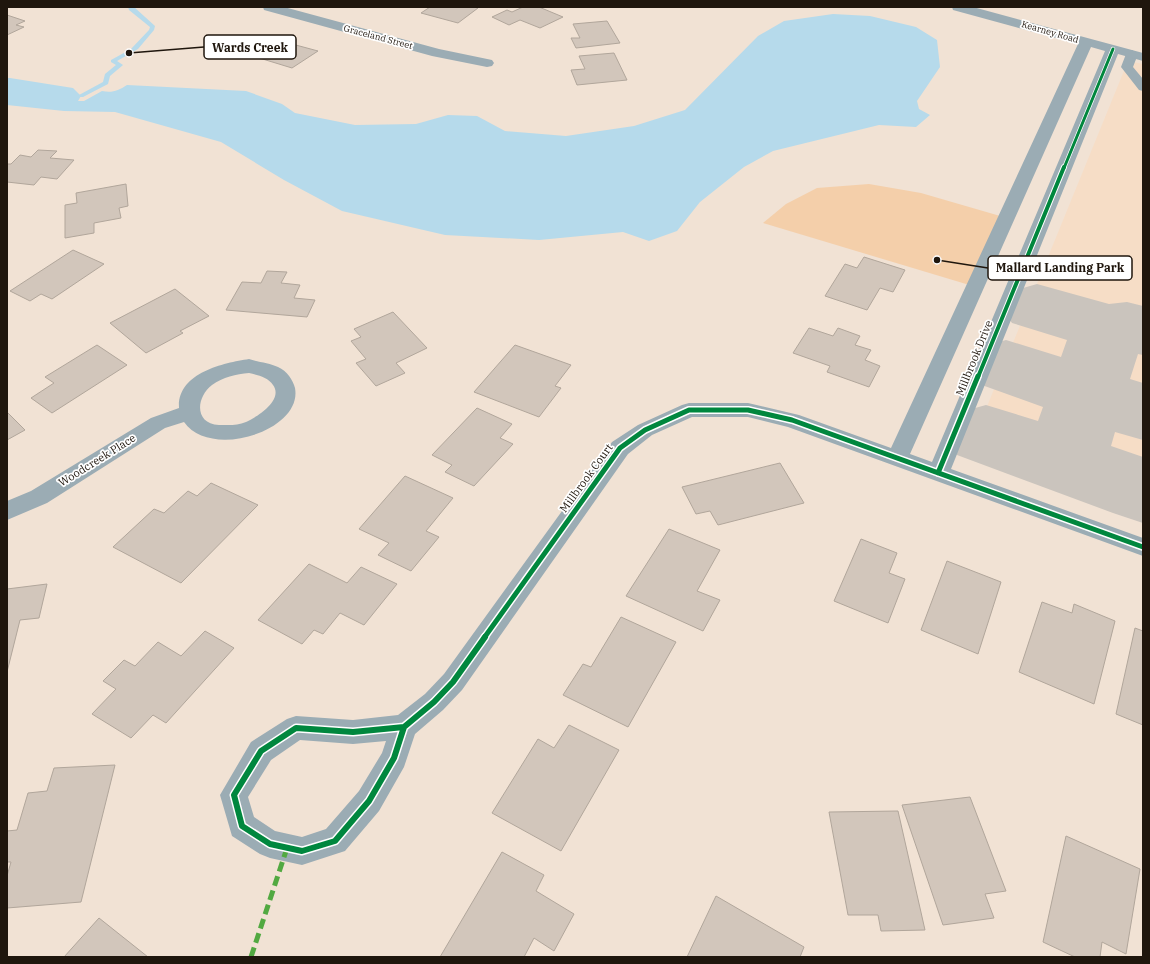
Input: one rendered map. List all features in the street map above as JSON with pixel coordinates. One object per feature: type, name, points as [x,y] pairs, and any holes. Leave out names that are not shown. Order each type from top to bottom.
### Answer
[{"type":"street","name":"Graceland Street","points":[[269,7],[437,53],[487,63]]},
{"type":"street","name":"Kearney Road","points":[[958,7],[1054,32],[1113,50],[1138,55]]},
{"type":"street","points":[[898,458],[1086,42]]},
{"type":"street","name":"Millbrook Drive","points":[[938,473],[1113,50]]},
{"type":"street","points":[[249,366],[264,368],[276,374],[284,382],[286,393],[283,404],[274,415],[262,424],[247,430],[231,433],[209,430],[203,428],[194,421],[189,412],[189,401],[194,390],[203,381],[217,373],[232,368],[249,366]]},
{"type":"street","name":"Millbrook Court","points":[[404,727],[434,702],[453,682],[620,448],[645,430],[689,410],[748,410],[792,420],[938,473]]},
{"type":"street","name":"Woodcreek Place","points":[[7,511],[39,497],[158,423],[189,412]]},
{"type":"street","points":[[938,473],[1143,547]]},
{"type":"street","points":[[404,727],[394,758],[369,801],[335,841],[302,851],[270,844],[242,826],[234,795],[261,751],[296,728],[353,732],[404,727]]},
{"type":"lane","points":[[1138,55],[1127,67],[1143,87]]},
{"type":"shaded area","points":[[1128,61],[1143,64],[1143,515],[968,453]]},
{"type":"shaded area","points":[[869,184],[921,193],[1007,218],[976,287],[763,223],[786,204],[817,188]]},
{"type":"water","points":[[833,14],[870,16],[916,27],[937,40],[940,67],[917,101],[919,109],[930,115],[916,127],[879,125],[773,151],[744,167],[700,202],[677,231],[649,241],[623,232],[539,240],[445,235],[342,211],[284,180],[221,142],[115,112],[64,111],[7,105],[7,78],[73,88],[81,96],[78,101],[84,101],[102,91],[115,91],[127,85],[246,91],[282,104],[295,113],[355,125],[416,124],[448,115],[477,116],[505,131],[566,136],[634,126],[685,110],[758,36],[784,21]]},
{"type":"building","points":[[430,7],[478,8],[458,23],[421,13]]},
{"type":"building","points":[[523,7],[539,7],[563,17],[540,28],[520,20],[509,25],[492,17],[507,10],[512,12]]},
{"type":"building","points":[[7,15],[25,21],[16,25],[24,27],[7,35]]},
{"type":"building","points":[[607,21],[620,43],[576,48],[571,38],[580,38],[573,24]]},
{"type":"building","points":[[281,41],[318,51],[292,68],[256,57]]},
{"type":"building","points":[[614,53],[627,80],[577,85],[571,70],[585,69],[579,56]]},
{"type":"building","points":[[38,150],[57,151],[50,158],[74,160],[57,179],[41,177],[34,185],[7,182],[7,164],[11,164],[20,155],[31,157]]},
{"type":"building","points":[[126,184],[128,206],[119,208],[121,218],[94,223],[94,233],[65,238],[65,205],[77,203],[76,193]]},
{"type":"building","points":[[73,250],[104,264],[52,299],[41,294],[30,301],[10,291]]},
{"type":"building","points":[[864,257],[905,270],[893,292],[880,288],[867,310],[825,296],[845,264],[857,268]]},
{"type":"building","points":[[267,271],[287,272],[281,283],[300,285],[294,298],[315,300],[307,317],[226,310],[242,282],[261,283]]},
{"type":"building","points":[[175,289],[209,316],[180,331],[183,333],[146,353],[110,323]]},
{"type":"building","points":[[393,312],[427,348],[396,363],[405,373],[376,386],[356,363],[366,359],[351,341],[361,337],[354,329]]},
{"type":"building","points":[[809,328],[833,336],[838,328],[860,336],[855,345],[871,350],[865,360],[880,366],[869,387],[827,372],[830,366],[793,353]]},
{"type":"building","points":[[97,345],[127,365],[52,413],[31,398],[54,383],[45,377]]},
{"type":"building","points":[[515,345],[571,365],[555,386],[561,388],[539,417],[474,392]]},
{"type":"building","points":[[477,408],[512,424],[500,438],[513,444],[474,486],[445,472],[452,465],[432,455]]},
{"type":"building","points":[[7,412],[25,430],[7,440]]},
{"type":"building","points":[[780,463],[804,503],[718,525],[710,511],[696,514],[682,487]]},
{"type":"building","points":[[405,476],[453,498],[426,531],[439,537],[411,571],[378,555],[389,543],[359,529]]},
{"type":"building","points":[[211,483],[258,505],[181,583],[113,547],[154,509],[164,513],[188,491],[197,496]]},
{"type":"building","points":[[669,529],[720,550],[697,591],[720,600],[703,631],[626,596]]},
{"type":"building","points":[[861,539],[897,553],[889,573],[905,579],[888,623],[834,601]]},
{"type":"building","points":[[947,561],[1001,582],[978,654],[921,630]]},
{"type":"building","points":[[309,564],[347,583],[361,567],[397,584],[364,625],[340,613],[323,634],[314,630],[302,644],[258,620]]},
{"type":"building","points":[[47,584],[39,618],[20,620],[7,672],[7,589]]},
{"type":"building","points":[[1042,602],[1072,613],[1074,604],[1115,621],[1094,704],[1019,672]]},
{"type":"building","points":[[621,617],[676,642],[628,727],[563,695],[583,664],[591,667]]},
{"type":"building","points":[[1135,628],[1143,631],[1143,725],[1116,714]]},
{"type":"building","points":[[205,631],[234,648],[166,723],[153,715],[131,738],[92,714],[116,689],[103,681],[124,660],[135,666],[158,642],[181,656]]},
{"type":"building","points":[[569,725],[619,750],[561,851],[492,813],[538,739],[554,748]]},
{"type":"building","points":[[115,765],[81,902],[7,908],[7,876],[11,862],[7,862],[7,831],[17,830],[28,793],[47,791],[54,768]]},
{"type":"building","points":[[970,797],[1006,891],[985,894],[994,918],[943,925],[902,805]]},
{"type":"building","points":[[898,811],[925,930],[881,931],[878,915],[848,915],[829,812]]},
{"type":"building","points":[[1066,836],[1140,869],[1126,954],[1102,942],[1100,957],[1075,957],[1043,942]]},
{"type":"building","points":[[502,852],[544,875],[536,891],[574,914],[554,951],[534,938],[524,957],[440,957]]},
{"type":"building","points":[[716,896],[804,947],[800,957],[687,957]]},
{"type":"building","points":[[99,918],[148,957],[64,957]]},
{"type":"waterway","points":[[81,96],[106,83],[107,75],[120,65],[113,61],[136,47],[152,30],[153,27],[131,9],[131,7]]},
{"type":"taxiway","points":[[1037,307],[1108,328]]},
{"type":"taxiway","points":[[1108,328],[1127,326],[1143,331]]},
{"type":"taxiway","points":[[1087,393],[1108,328]]},
{"type":"taxiway","points":[[1006,366],[1087,393]]},
{"type":"taxiway","points":[[1065,462],[1087,393]]},
{"type":"taxiway","points":[[1087,393],[1142,412]]},
{"type":"taxiway","points":[[986,434],[1143,490]]},
{"type":"marked path","points":[[251,957],[287,848]]},
{"type":"cycle path","points":[[938,473],[1113,49]]},
{"type":"cycle path","points":[[404,727],[394,758],[369,801],[335,841],[302,851],[270,844],[242,826],[234,795],[261,751],[296,728],[353,732],[404,727],[434,702],[453,682],[620,448],[645,430],[689,410],[748,410],[792,420],[1143,547]]},
{"type":"place","name":"Wards Creek","points":[[129,53]]},
{"type":"place","name":"Mallard Landing Park","points":[[937,260]]}]
